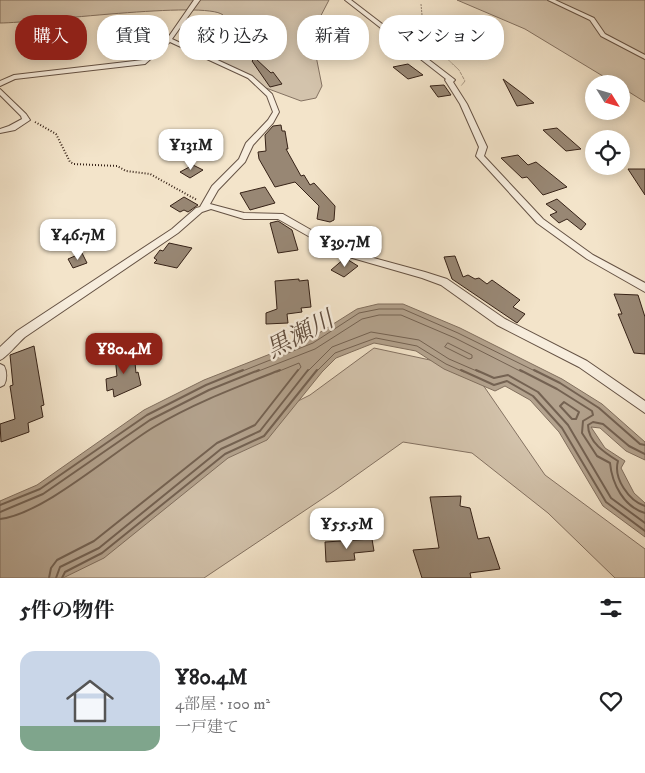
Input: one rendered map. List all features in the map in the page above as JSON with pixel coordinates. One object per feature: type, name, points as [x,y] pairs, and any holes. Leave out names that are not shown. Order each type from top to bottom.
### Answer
[{"type":"street","points":[[0,355],[21,334],[175,231],[205,206],[222,179],[242,161],[250,143],[270,124],[276,112],[270,95],[250,77],[169,40],[197,0]]},
{"type":"street","points":[[348,0],[452,80],[448,80],[469,111],[473,127],[483,147],[480,156],[540,220],[590,257],[642,286],[645,296]]},
{"type":"street","points":[[551,0],[592,19],[604,35],[645,57]]},
{"type":"street","points":[[0,84],[14,77],[139,64],[149,60]]},
{"type":"street","points":[[0,91],[26,120],[12,128],[0,131]]},
{"type":"street","points":[[205,206],[219,208],[244,216],[280,216],[345,253],[444,282],[502,322],[583,364],[645,408]]},
{"type":"street","points":[[0,368],[0,382]]},
{"type":"path","points":[[420,4],[422,15],[438,37],[438,50],[462,73],[464,84],[456,90]]},
{"type":"path","points":[[26,120],[34,122],[56,134],[70,162],[74,164],[117,166],[126,171],[150,174],[205,206]]},
{"type":"shaded area","points":[[0,0],[329,0],[321,15],[297,15],[297,60],[317,60],[322,86],[316,98],[301,101],[266,88],[213,60],[287,60],[287,15],[223,15],[210,11],[186,10],[87,16],[15,15],[15,22],[0,23]]},
{"type":"shaded area","points":[[457,0],[645,0],[645,102],[630,93],[630,75],[601,75],[525,29],[504,20],[504,15],[492,15]]},
{"type":"shaded area","points":[[374,348],[472,369],[545,475],[645,549],[645,578],[615,578],[548,513],[472,453],[403,442],[337,489],[204,578],[41,578],[226,437],[310,395]]},
{"type":"water","points":[[378,304],[403,304],[460,328],[562,379],[602,404],[645,442],[645,460],[626,451],[600,428],[591,427],[605,448],[625,461],[621,468],[634,493],[645,503],[645,537],[603,506],[559,432],[530,400],[505,386],[495,391],[444,369],[416,351],[374,343],[336,358],[322,372],[267,440],[228,458],[104,558],[63,578],[0,578],[0,501],[37,485],[144,410],[204,380],[311,338],[357,309]]},
{"type":"building","points":[[257,60],[271,73],[273,72],[282,84],[270,87],[252,61]]},
{"type":"building","points":[[408,64],[423,75],[408,79],[393,67]]},
{"type":"building","points":[[503,79],[523,94],[534,103],[517,106]]},
{"type":"building","points":[[444,85],[451,95],[438,97],[430,86]]},
{"type":"building","points":[[281,125],[282,131],[285,131],[288,149],[286,149],[301,176],[304,175],[310,185],[314,183],[335,206],[334,220],[330,222],[317,219],[319,206],[295,182],[275,187],[259,159],[258,152],[266,151],[265,135],[273,126]]},
{"type":"building","points":[[557,128],[581,149],[566,151],[543,130]]},
{"type":"building","points":[[518,155],[528,165],[536,162],[567,187],[543,195],[527,177],[522,178],[501,158]]},
{"type":"building","points":[[193,165],[203,170],[190,178],[180,172]]},
{"type":"building","points":[[630,169],[645,169],[645,195],[630,172]]},
{"type":"building","points":[[265,187],[275,203],[250,210],[240,193]]},
{"type":"building","points":[[184,197],[198,205],[188,212],[184,210],[180,212],[170,206]]},
{"type":"building","points":[[557,199],[586,224],[581,230],[567,219],[559,223],[550,215],[557,212],[546,204]]},
{"type":"building","points":[[278,221],[292,230],[298,250],[278,253],[270,223]]},
{"type":"building","points":[[169,243],[192,248],[177,268],[154,263],[157,260],[154,258],[160,250],[163,251]]},
{"type":"building","points":[[82,253],[87,263],[73,268],[68,259]]},
{"type":"building","points":[[455,256],[463,277],[468,275],[475,279],[479,278],[487,284],[492,280],[520,300],[513,307],[525,314],[517,323],[452,279],[444,257]]},
{"type":"building","points":[[345,258],[358,266],[344,277],[331,270]]},
{"type":"building","points":[[299,279],[299,281],[308,280],[311,307],[301,308],[302,312],[287,314],[288,323],[266,324],[266,313],[277,309],[275,281]]},
{"type":"building","points":[[614,294],[638,295],[645,317],[645,354],[634,353],[618,314],[622,314]]},
{"type":"building","points":[[34,346],[44,405],[41,406],[43,417],[28,423],[29,432],[1,442],[0,424],[15,419],[10,386],[13,385],[10,355]]},
{"type":"building","points":[[134,352],[136,373],[138,372],[141,385],[114,397],[113,389],[107,391],[106,379],[117,376],[115,356]]},
{"type":"building","points":[[461,496],[460,506],[470,508],[478,539],[489,537],[500,569],[470,573],[471,578],[422,578],[413,550],[439,548],[430,497]]},
{"type":"building","points":[[372,539],[374,551],[354,553],[355,560],[326,562],[325,542]]},
{"type":"water label","name":"黒瀬川","points":[[300,335]]}]
